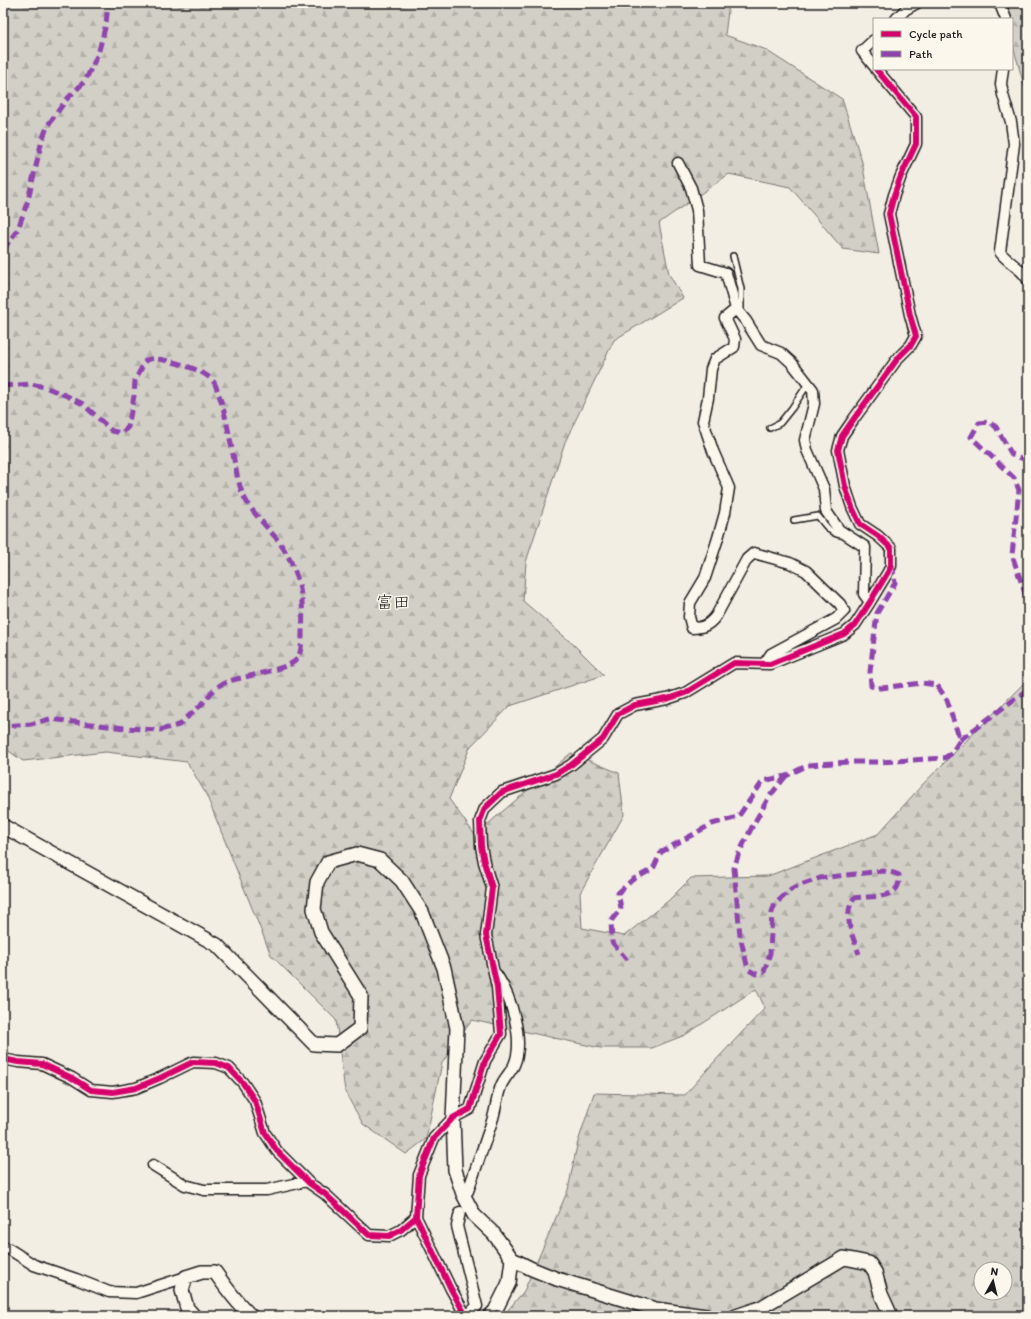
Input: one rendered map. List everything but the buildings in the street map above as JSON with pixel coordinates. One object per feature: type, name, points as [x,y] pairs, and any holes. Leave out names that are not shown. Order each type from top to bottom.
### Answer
[{"type":"street","points":[[897,18],[917,3]]},
{"type":"street","points":[[997,3],[1000,4],[1006,18]]},
{"type":"street","points":[[873,41],[862,51],[873,65]]},
{"type":"street","points":[[460,1212],[457,1226],[477,1306],[467,1316],[451,1289],[416,1217],[419,1175],[434,1138],[453,1118],[470,1109],[485,1061],[501,1034],[500,1010],[494,971],[486,935],[492,888],[481,846],[480,821],[485,808],[502,792],[556,774],[571,765],[603,739],[618,714],[635,705],[667,699],[685,693],[734,663],[770,664],[844,634],[855,625],[891,566],[891,548],[878,536],[860,524],[852,507],[845,486],[838,450],[842,436],[898,358],[911,345],[916,336],[910,315],[889,214],[896,189],[916,144],[916,117],[877,70]]},
{"type":"street","points":[[1003,70],[1001,84],[1003,98],[1011,122],[1014,144],[1000,252],[1005,259],[1025,275],[1028,280]]},
{"type":"street","points":[[678,163],[691,188],[697,210],[700,265],[726,273],[736,309],[746,321],[761,345],[781,353],[792,363],[813,390],[814,404],[805,440],[807,450],[824,489],[826,511],[839,530],[865,547],[864,594],[870,602]]},
{"type":"street","points":[[736,309],[725,318],[735,339],[734,347],[715,359],[711,369],[708,398],[703,421],[713,451],[729,488],[725,513],[705,578],[690,603],[692,628],[700,628],[711,623],[747,559],[754,553],[790,563],[806,571],[840,604],[844,611],[836,619],[770,654],[764,664]]},
{"type":"street","points":[[3,826],[217,945],[314,1044],[337,1045],[360,1028],[361,996],[321,932],[314,909],[317,882],[328,862],[357,854],[380,860],[402,881],[422,912],[444,968],[457,1028],[453,1118],[455,1170],[463,1194],[474,1215],[494,1234],[512,1259],[557,1280],[647,1307],[706,1316]]},
{"type":"street","points":[[468,1191],[493,1117],[502,1085],[514,1065],[517,1050],[518,1039],[511,1005],[504,986],[494,971]]},
{"type":"street","points":[[3,1059],[42,1064],[72,1078],[91,1090],[113,1092],[136,1088],[194,1062],[216,1062],[229,1068],[255,1101],[265,1133],[277,1151],[307,1182],[325,1194],[369,1235],[389,1236],[401,1230],[416,1217]]},
{"type":"street","points":[[153,1165],[185,1186],[204,1190],[267,1190],[307,1182]]},
{"type":"street","points":[[3,1247],[9,1249],[34,1266],[76,1279],[108,1292],[136,1293],[202,1272],[215,1272],[240,1306],[251,1316]]},
{"type":"street","points":[[736,1316],[760,1308],[844,1258],[869,1263],[875,1272],[881,1294],[891,1316]]},
{"type":"street","points":[[490,1316],[495,1311],[509,1283],[512,1259]]},
{"type":"street","points":[[186,1277],[182,1290],[187,1308],[194,1316]]},
{"type":"lane","points":[[733,256],[741,289],[741,308],[736,309]]},
{"type":"lane","points":[[770,428],[780,423],[808,384]]},
{"type":"lane","points":[[794,520],[818,516],[827,528],[837,534],[847,536]]},
{"type":"green space","points":[[3,3],[729,3],[725,35],[764,49],[842,99],[862,162],[879,254],[843,249],[790,187],[729,174],[659,223],[669,274],[683,298],[614,340],[565,442],[526,562],[523,601],[574,645],[604,675],[510,706],[470,747],[449,799],[475,835],[571,753],[619,773],[624,815],[580,893],[582,928],[624,936],[668,901],[691,878],[768,876],[878,834],[923,784],[1028,679],[1028,1316],[503,1316],[524,1291],[568,1190],[577,1145],[594,1093],[685,1095],[765,1008],[756,989],[685,1035],[652,1048],[600,1048],[472,1020],[442,1063],[426,1139],[406,1154],[363,1124],[345,1092],[336,1020],[271,955],[206,794],[187,762],[106,752],[23,761],[3,747]]},
{"type":"green space","points":[[1002,3],[1028,3],[1028,100],[1013,46],[1013,18],[1005,18]]},
{"type":"marked path","points":[[3,250],[18,229],[28,200],[42,140],[48,125],[66,100],[85,81],[98,54],[106,24],[108,3]]},
{"type":"marked path","points":[[3,386],[31,384],[45,387],[83,404],[112,431],[122,433],[128,427],[134,396],[135,380],[146,360],[156,359],[179,364],[195,369],[208,377],[215,384],[222,406],[243,495],[254,512],[284,549],[290,560],[295,571],[301,594],[303,619],[301,647],[299,655],[295,661],[283,667],[229,681],[220,685],[179,725],[160,730],[124,728],[50,719],[31,724],[3,726]]},
{"type":"marked path","points":[[1028,460],[1012,455],[996,427],[990,422],[979,423],[971,437],[1014,478],[1019,490],[1012,555],[1028,602]]},
{"type":"marked path","points":[[627,960],[612,942],[611,921],[621,908],[618,893],[632,880],[653,869],[661,852],[712,824],[738,817],[763,781],[786,776],[808,765],[944,758],[951,754],[960,740],[947,700],[937,685],[922,683],[881,688],[871,686],[870,672],[877,613],[895,583],[891,566]]},
{"type":"marked path","points":[[960,740],[1028,689]]},
{"type":"marked path","points":[[786,776],[769,797],[752,827],[739,853],[734,868],[740,936],[749,970],[756,974],[764,972],[770,953],[772,912],[775,904],[793,888],[820,878],[883,871],[899,875],[899,884],[895,890],[890,893],[884,896],[854,898],[849,912],[849,919],[859,954]]},
{"type":"marked path","points":[[495,1311],[498,1316]]},
{"type":"cycle path","points":[[466,1316],[451,1289],[416,1217],[419,1175],[434,1138],[453,1118],[470,1109],[485,1061],[501,1034],[497,987],[486,935],[492,888],[481,846],[480,821],[485,808],[502,792],[556,774],[571,765],[603,739],[618,714],[635,705],[667,699],[685,693],[734,663],[770,664],[844,634],[855,625],[891,566],[891,548],[878,536],[860,524],[852,507],[845,486],[838,450],[842,436],[898,358],[911,345],[916,336],[910,315],[889,214],[901,176],[916,144],[916,117],[877,70]]},
{"type":"cycle path","points":[[3,1059],[42,1064],[72,1078],[91,1090],[113,1092],[136,1088],[193,1062],[216,1063],[229,1068],[243,1083],[255,1101],[265,1133],[277,1151],[309,1183],[325,1194],[369,1235],[389,1236],[401,1230],[416,1217]]},
{"type":"district","name":"富田","points":[[393,602]]}]
